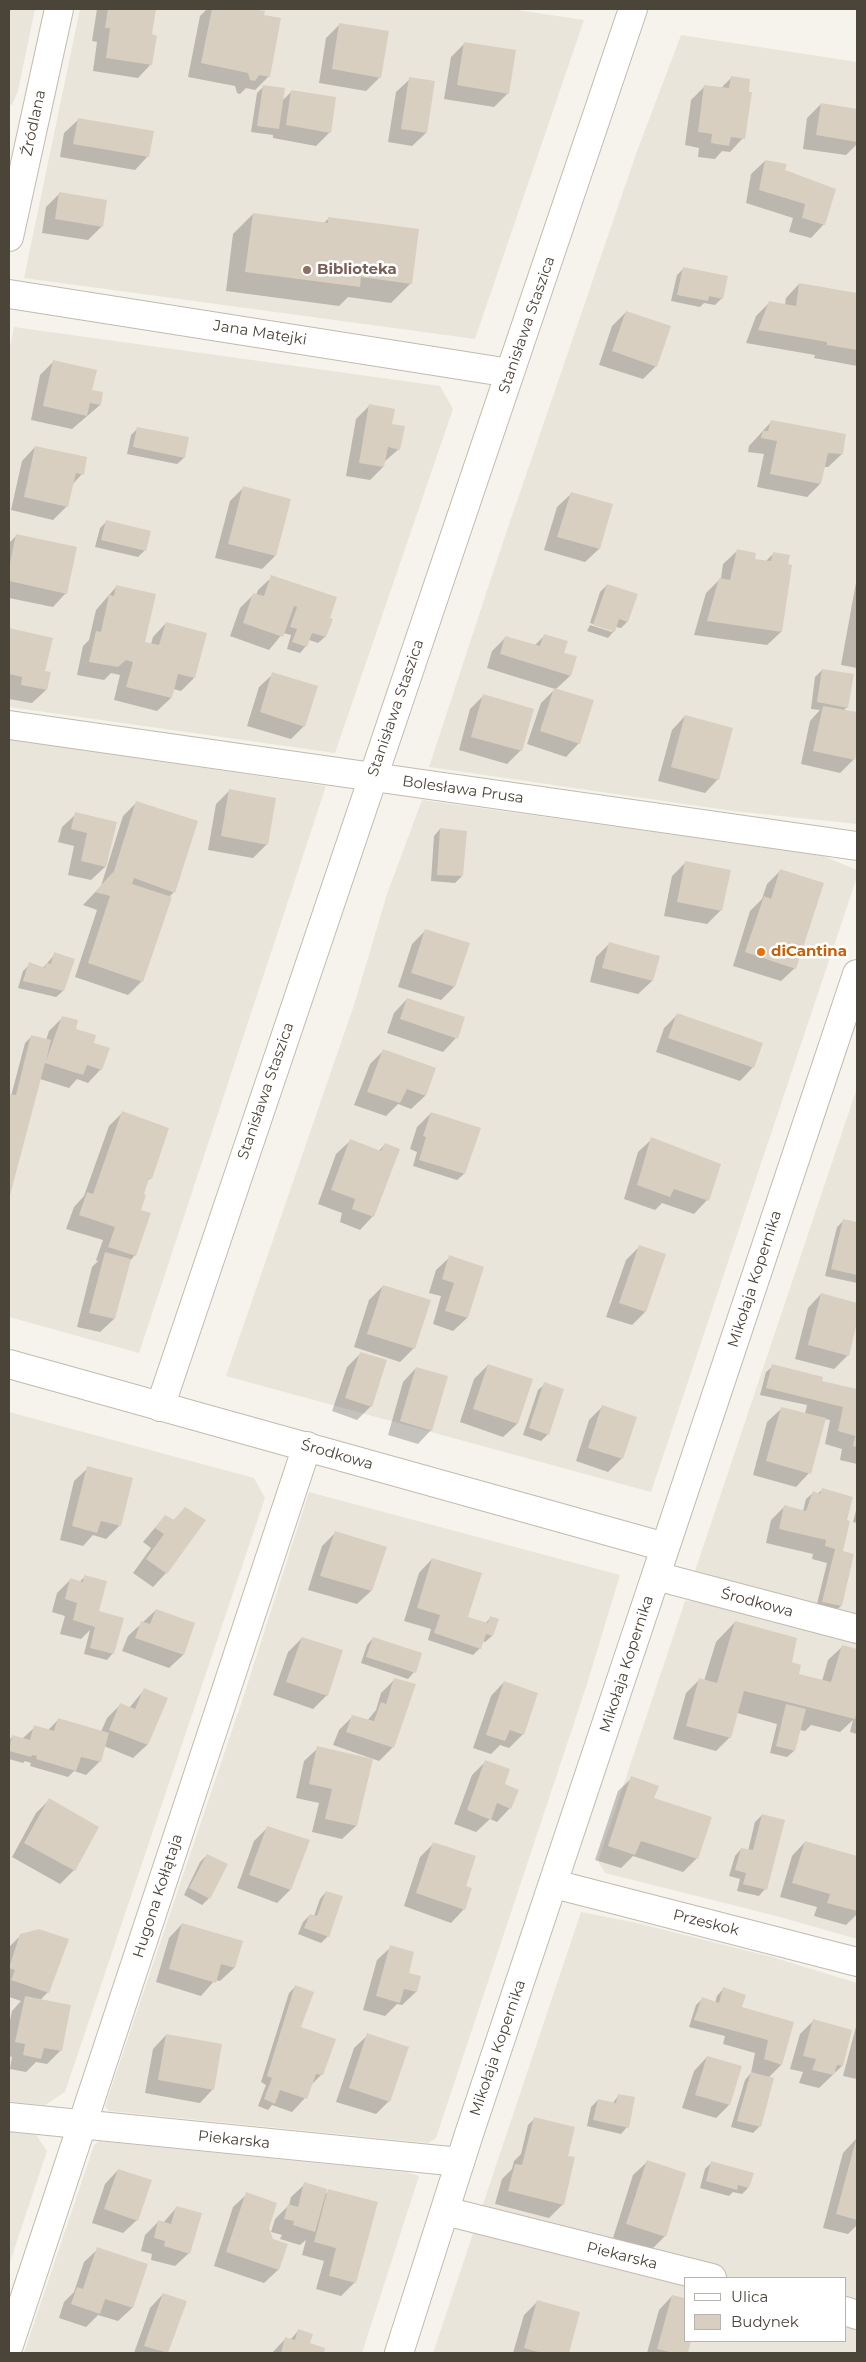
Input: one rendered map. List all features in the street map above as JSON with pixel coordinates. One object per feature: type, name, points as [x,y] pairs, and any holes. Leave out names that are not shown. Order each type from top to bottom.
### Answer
[{"type":"street","name":"Źródlana","points":[[9,237],[59,9]]},
{"type":"street","name":"Stanisława Staszica","points":[[160,1407],[633,9]]},
{"type":"street","name":"Jana Matejki","points":[[9,294],[510,373]]},
{"type":"street","name":"Bolesława Prusa","points":[[9,725],[857,846]]},
{"type":"street","name":"Mikołaja Kopernika","points":[[398,2353],[857,974]]},
{"type":"street","name":"Środkowa","points":[[9,1364],[665,1547]]},
{"type":"street","name":"Hugona Kołłątaja","points":[[9,2345],[307,1446]]},
{"type":"street","name":"Środkowa","points":[[656,1576],[857,1629]]},
{"type":"street","name":"Przeskok","points":[[554,1884],[857,1962]]},
{"type":"street","name":"Piekarska","points":[[9,2117],[460,2162]]},
{"type":"street","name":"Piekarska","points":[[445,2211],[708,2277]]},
{"type":"shaded area","points":[[9,9],[35,9],[18,91],[12,105],[9,104]]},
{"type":"shaded area","points":[[80,9],[510,9],[584,20],[475,339],[24,278]]},
{"type":"shaded area","points":[[681,35],[857,62],[857,824],[733,811],[429,767],[503,542],[636,154]]},
{"type":"shaded area","points":[[14,327],[440,386],[453,409],[335,753],[9,707],[9,352]]},
{"type":"shaded area","points":[[9,739],[326,786],[139,1353],[9,1317]]},
{"type":"shaded area","points":[[422,800],[821,855],[857,870],[857,877],[651,1492],[226,1376],[354,1005],[387,894]]},
{"type":"shaded area","points":[[857,1088],[857,1621],[694,1574]]},
{"type":"shaded area","points":[[9,1412],[254,1478],[265,1498],[65,2092],[45,2105],[9,2102]]},
{"type":"shaded area","points":[[309,1492],[620,1575],[587,1684],[436,2138],[428,2143],[109,2111],[105,2106],[244,1695]]},
{"type":"shaded area","points":[[700,1599],[857,1638],[857,1939],[780,1917],[605,1873],[598,1861],[685,1601]]},
{"type":"shaded area","points":[[581,1912],[637,1923],[772,1957],[857,1983],[857,2353],[433,2353]]},
{"type":"shaded area","points":[[9,2132],[36,2135],[47,2151],[9,2265]]},
{"type":"shaded area","points":[[99,2141],[406,2172],[419,2176],[362,2353],[24,2353],[94,2145]]},
{"type":"building","points":[[108,9],[156,9],[152,34],[157,36],[152,65],[106,58],[110,28],[105,28]]},
{"type":"building","points":[[212,9],[252,9],[265,11],[264,15],[281,18],[270,77],[259,75],[255,81],[250,80],[248,73],[201,63]]},
{"type":"building","points":[[339,23],[389,31],[381,78],[332,69]]},
{"type":"building","points":[[464,42],[516,50],[509,94],[457,85]]},
{"type":"building","points":[[731,76],[750,79],[749,92],[752,92],[745,139],[731,137],[729,146],[711,143],[712,134],[698,132],[704,85],[729,88]]},
{"type":"building","points":[[409,77],[435,81],[427,133],[401,129]]},
{"type":"building","points":[[263,85],[285,88],[279,129],[257,126]]},
{"type":"building","points":[[291,90],[336,97],[331,133],[286,125]]},
{"type":"building","points":[[821,103],[857,109],[857,142],[816,135]]},
{"type":"building","points":[[78,118],[154,131],[149,157],[73,144]]},
{"type":"building","points":[[765,160],[787,164],[785,170],[836,189],[825,225],[802,218],[805,204],[759,190]]},
{"type":"building","points":[[59,192],[107,200],[103,227],[55,219]]},
{"type":"building","points":[[253,213],[328,223],[328,217],[419,229],[412,284],[361,277],[360,287],[245,272]]},
{"type":"building","points":[[683,267],[728,276],[723,299],[709,296],[708,301],[677,295]]},
{"type":"building","points":[[799,283],[857,293],[857,350],[827,345],[827,342],[758,330],[769,301],[796,306]]},
{"type":"building","points":[[626,311],[671,326],[657,367],[612,351]]},
{"type":"building","points":[[53,360],[97,370],[92,390],[103,392],[101,405],[90,403],[87,416],[43,406]]},
{"type":"building","points":[[369,404],[395,409],[392,424],[405,426],[400,450],[388,447],[384,467],[359,463]]},
{"type":"building","points":[[771,420],[846,434],[843,454],[828,453],[821,484],[770,474],[777,441],[761,438],[763,431],[768,431]]},
{"type":"building","points":[[137,427],[189,437],[185,458],[133,447]]},
{"type":"building","points":[[35,446],[87,457],[84,475],[76,473],[68,507],[24,497]]},
{"type":"building","points":[[243,486],[291,499],[276,556],[228,544]]},
{"type":"building","points":[[571,492],[613,504],[600,549],[557,537]]},
{"type":"building","points":[[106,520],[151,531],[146,551],[101,540]]},
{"type":"building","points":[[16,534],[77,547],[67,594],[9,581],[9,568]]},
{"type":"building","points":[[737,549],[756,553],[755,559],[771,561],[773,552],[790,555],[788,564],[792,565],[782,632],[707,621],[719,578],[730,580]]},
{"type":"building","points":[[271,575],[337,597],[330,618],[333,619],[326,637],[312,633],[307,647],[292,642],[297,629],[290,627],[297,607],[294,606],[283,637],[243,623],[253,593],[264,596]]},
{"type":"building","points":[[607,584],[638,594],[628,622],[619,619],[615,632],[593,625]]},
{"type":"building","points":[[116,585],[156,594],[145,642],[159,645],[166,622],[207,633],[195,678],[178,674],[172,698],[126,687],[133,662],[126,660],[118,667],[89,662],[96,631],[101,632],[109,595],[114,596]]},
{"type":"building","points":[[9,628],[53,638],[45,671],[51,672],[47,690],[21,685],[22,677],[9,674]]},
{"type":"building","points":[[544,634],[568,641],[564,653],[577,656],[571,676],[500,654],[505,636],[540,646]]},
{"type":"building","points":[[822,669],[854,674],[848,708],[817,702]]},
{"type":"building","points":[[272,672],[318,686],[305,727],[260,712]]},
{"type":"building","points":[[554,688],[594,700],[580,744],[540,731]]},
{"type":"building","points":[[483,694],[534,709],[522,751],[471,737]]},
{"type":"building","points":[[823,706],[857,712],[857,749],[855,760],[813,751]]},
{"type":"building","points":[[685,715],[733,728],[719,780],[671,767]]},
{"type":"building","points":[[229,789],[276,798],[268,845],[221,836]]},
{"type":"building","points":[[136,801],[198,821],[175,893],[134,878],[132,884],[172,897],[143,982],[88,963],[110,896],[95,892],[114,871]]},
{"type":"building","points":[[75,812],[117,822],[106,867],[81,861],[87,833],[71,829]]},
{"type":"building","points":[[440,828],[467,831],[463,876],[437,875]]},
{"type":"building","points":[[685,861],[731,870],[722,911],[677,902]]},
{"type":"building","points":[[780,869],[824,883],[796,969],[745,952],[764,896],[771,899]]},
{"type":"building","points":[[425,929],[470,943],[455,987],[411,973]]},
{"type":"building","points":[[609,942],[660,956],[653,981],[602,968]]},
{"type":"building","points":[[54,952],[75,959],[64,991],[23,981],[29,962],[45,968],[46,963],[51,964]]},
{"type":"building","points":[[407,998],[465,1017],[458,1039],[400,1019]]},
{"type":"building","points":[[677,1013],[763,1043],[754,1068],[668,1038]]},
{"type":"building","points":[[62,1016],[78,1020],[76,1029],[96,1035],[94,1043],[110,1048],[102,1070],[87,1065],[83,1075],[45,1063],[9,1199],[9,1094],[16,1095],[31,1035],[51,1040],[46,1061]]},
{"type":"building","points":[[383,1049],[436,1068],[426,1096],[407,1089],[400,1103],[367,1092]]},
{"type":"building","points":[[122,1111],[169,1128],[152,1179],[149,1178],[144,1194],[146,1195],[141,1210],[151,1213],[136,1256],[108,1247],[115,1227],[79,1215],[87,1192],[93,1194]]},
{"type":"building","points":[[431,1112],[481,1128],[465,1174],[419,1160],[426,1137],[423,1136]]},
{"type":"building","points":[[651,1137],[721,1164],[709,1201],[674,1189],[670,1197],[637,1185]]},
{"type":"building","points":[[350,1139],[381,1151],[385,1143],[400,1149],[374,1217],[352,1209],[355,1199],[331,1190]]},
{"type":"building","points":[[843,1219],[857,1222],[857,1275],[831,1269]]},
{"type":"building","points":[[639,1245],[666,1254],[646,1312],[619,1303]]},
{"type":"building","points":[[105,1252],[131,1259],[115,1319],[89,1313]]},
{"type":"building","points":[[449,1255],[484,1267],[468,1318],[445,1311],[454,1283],[442,1279]]},
{"type":"building","points":[[383,1285],[431,1300],[415,1349],[367,1334]]},
{"type":"building","points":[[821,1293],[857,1303],[857,1322],[849,1356],[808,1345]]},
{"type":"building","points":[[360,1352],[387,1360],[372,1407],[345,1398]]},
{"type":"building","points":[[488,1364],[533,1379],[518,1424],[473,1409]]},
{"type":"building","points":[[772,1364],[823,1377],[822,1381],[857,1389],[857,1447],[853,1446],[855,1436],[838,1431],[843,1407],[766,1388]]},
{"type":"building","points":[[416,1367],[448,1376],[432,1431],[400,1421]]},
{"type":"building","points":[[544,1382],[564,1389],[549,1435],[529,1428]]},
{"type":"building","points":[[602,1405],[637,1417],[623,1459],[588,1448]]},
{"type":"building","points":[[781,1407],[826,1418],[811,1474],[766,1461]]},
{"type":"building","points":[[87,1466],[133,1478],[121,1526],[101,1521],[97,1533],[72,1526]]},
{"type":"building","points":[[822,1488],[853,1497],[847,1520],[850,1521],[843,1551],[854,1554],[842,1606],[822,1602],[835,1549],[825,1546],[826,1540],[779,1529],[784,1505],[806,1511],[813,1491],[820,1494]]},
{"type":"building","points":[[185,1507],[206,1520],[167,1574],[146,1559],[164,1534],[155,1528],[165,1515],[174,1520]]},
{"type":"building","points":[[335,1531],[387,1547],[372,1591],[320,1576]]},
{"type":"building","points":[[432,1558],[482,1573],[468,1617],[488,1623],[490,1616],[499,1619],[493,1636],[486,1634],[481,1649],[434,1633],[440,1615],[417,1608]]},
{"type":"building","points":[[84,1575],[107,1581],[99,1611],[124,1618],[114,1654],[90,1648],[95,1627],[73,1620],[77,1603],[65,1599],[70,1578],[83,1582]]},
{"type":"building","points":[[156,1609],[195,1623],[184,1655],[135,1638],[141,1621],[150,1624]]},
{"type":"building","points":[[735,1621],[797,1638],[792,1662],[801,1665],[799,1674],[831,1682],[842,1645],[857,1649],[857,1711],[855,1719],[744,1691],[731,1738],[686,1726],[699,1678],[717,1683]]},
{"type":"building","points":[[302,1637],[343,1650],[328,1696],[286,1682]]},
{"type":"building","points":[[373,1637],[422,1653],[416,1673],[366,1657]]},
{"type":"building","points":[[394,1678],[416,1684],[394,1748],[346,1732],[352,1715],[374,1721],[381,1702],[386,1704]]},
{"type":"building","points":[[504,1681],[538,1693],[524,1735],[510,1730],[505,1741],[486,1735]]},
{"type":"building","points":[[144,1688],[168,1698],[148,1745],[109,1730],[120,1703],[135,1709]]},
{"type":"building","points":[[786,1704],[806,1709],[795,1751],[776,1746]]},
{"type":"building","points":[[58,1718],[109,1733],[101,1762],[81,1757],[76,1771],[36,1759],[37,1756],[32,1755],[31,1757],[9,1751],[12,1735],[30,1740],[34,1725],[54,1731]]},
{"type":"building","points":[[317,1746],[373,1759],[357,1826],[325,1819],[332,1789],[309,1784]]},
{"type":"building","points":[[485,1760],[510,1769],[505,1784],[519,1790],[511,1809],[497,1803],[491,1820],[467,1810]]},
{"type":"building","points":[[631,1776],[659,1786],[654,1798],[712,1817],[698,1859],[641,1841],[635,1855],[608,1846]]},
{"type":"building","points":[[49,1798],[99,1827],[75,1871],[24,1843]]},
{"type":"building","points":[[762,1814],[785,1820],[767,1890],[743,1884],[746,1873],[735,1870],[741,1848],[753,1850]]},
{"type":"building","points":[[267,1826],[310,1840],[291,1890],[249,1875]]},
{"type":"building","points":[[805,1841],[857,1856],[857,1911],[827,1903],[830,1894],[792,1883]]},
{"type":"building","points":[[433,1842],[476,1856],[466,1886],[472,1888],[465,1910],[416,1893]]},
{"type":"building","points":[[207,1854],[228,1864],[210,1899],[189,1888]]},
{"type":"building","points":[[326,1891],[343,1896],[329,1937],[304,1928],[310,1914],[317,1916]]},
{"type":"building","points":[[182,1923],[243,1941],[235,1968],[221,1964],[216,1983],[169,1969]]},
{"type":"building","points":[[39,1929],[69,1939],[49,1993],[11,1980],[15,1970],[9,1968],[20,1934]]},
{"type":"building","points":[[390,1945],[414,1952],[409,1973],[421,1976],[417,1992],[404,1989],[400,2003],[376,1996]]},
{"type":"building","points":[[295,1985],[314,1992],[301,2027],[336,2039],[323,2075],[316,2074],[307,2099],[280,2090],[275,2104],[264,2099],[272,2078],[267,2076]]},
{"type":"building","points":[[723,1987],[746,1995],[742,2007],[794,2022],[782,2065],[764,2059],[768,2040],[694,2020],[702,1997],[719,2003]]},
{"type":"building","points":[[25,1996],[71,2005],[62,2051],[44,2048],[41,2059],[23,2055],[25,2044],[15,2042]]},
{"type":"building","points":[[813,2019],[852,2030],[843,2066],[837,2065],[834,2075],[812,2070],[816,2059],[803,2056]]},
{"type":"building","points":[[367,2033],[409,2047],[390,2102],[349,2088]]},
{"type":"building","points":[[166,2034],[222,2044],[214,2090],[158,2080]]},
{"type":"building","points":[[707,2056],[742,2066],[730,2105],[695,2095]]},
{"type":"building","points":[[751,2072],[774,2078],[761,2127],[737,2121]]},
{"type":"building","points":[[618,2094],[635,2097],[629,2128],[593,2120],[598,2099],[616,2103]]},
{"type":"building","points":[[534,2117],[575,2127],[568,2156],[575,2157],[564,2205],[508,2191],[515,2164],[522,2165]]},
{"type":"building","points":[[857,2136],[857,2220],[836,2214]]},
{"type":"building","points":[[647,2160],[686,2173],[666,2237],[626,2224]]},
{"type":"building","points":[[711,2161],[754,2173],[749,2188],[738,2185],[737,2190],[706,2181]]},
{"type":"building","points":[[118,2169],[152,2180],[138,2221],[104,2209]]},
{"type":"building","points":[[304,2182],[327,2189],[315,2232],[293,2225],[294,2221],[284,2219],[288,2204],[298,2207]]},
{"type":"building","points":[[328,2189],[378,2202],[356,2283],[329,2276],[336,2248],[314,2242]]},
{"type":"building","points":[[246,2192],[277,2203],[269,2228],[273,2239],[288,2244],[279,2270],[226,2252]]},
{"type":"building","points":[[176,2206],[202,2213],[190,2254],[164,2246],[165,2241],[154,2238],[158,2220],[171,2224]]},
{"type":"building","points":[[97,2247],[148,2264],[133,2308],[105,2299],[100,2314],[71,2304],[77,2287],[83,2289]]},
{"type":"building","points":[[163,2293],[187,2301],[168,2353],[144,2346]]},
{"type":"building","points":[[672,2295],[684,2298],[684,2342],[691,2342],[688,2353],[674,2353],[657,2349]]},
{"type":"building","points":[[537,2300],[580,2312],[569,2353],[542,2353],[524,2348]]},
{"type":"building","points":[[298,2329],[313,2334],[310,2343],[325,2348],[324,2353],[281,2353],[285,2337],[295,2340]]},
{"type":"place","name":"Biblioteka","points":[[307,270]]},
{"type":"place","name":"diCantina","points":[[761,952]]}]
